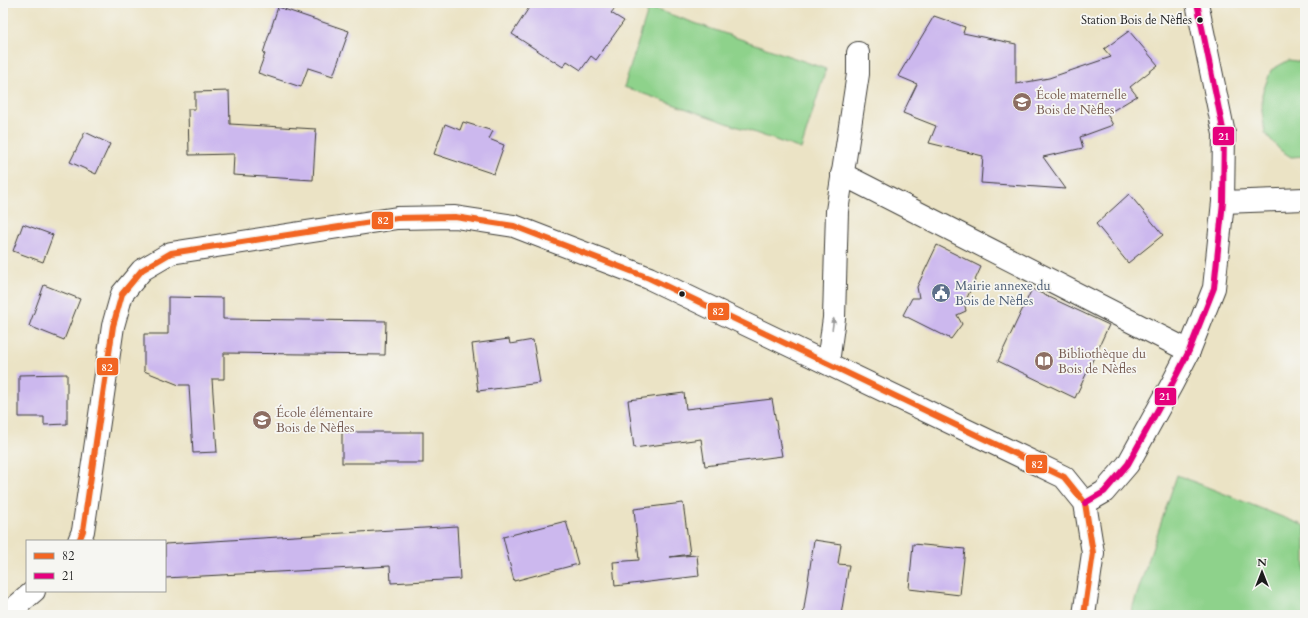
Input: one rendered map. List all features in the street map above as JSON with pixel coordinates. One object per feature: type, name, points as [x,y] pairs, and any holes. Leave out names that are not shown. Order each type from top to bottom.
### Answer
[{"type":"street","points":[[1085,503],[1104,492],[1128,464],[1189,351],[1214,288],[1223,202],[1224,134],[1197,3]]},
{"type":"street","points":[[828,363],[834,318],[836,212],[858,74],[858,53]]},
{"type":"street","points":[[842,174],[1189,351]]},
{"type":"street","points":[[1223,202],[1305,199]]},
{"type":"street","points":[[79,540],[83,531],[113,326],[122,294],[142,270],[172,253],[396,218],[455,217],[514,226],[649,278],[1064,477],[1085,503],[1092,553],[1084,615]]},
{"type":"street","points":[[6,615],[33,592]]},
{"type":"green space","points":[[649,7],[826,69],[801,149],[624,87]]},
{"type":"green space","points":[[1289,60],[1303,62],[1305,64],[1305,156],[1291,157],[1280,150],[1265,133],[1262,111],[1262,94],[1271,70]]},
{"type":"green space","points":[[1177,475],[1305,526],[1305,615],[1130,615]]},
{"type":"building","points":[[532,3],[619,3],[611,13],[624,21],[596,60],[591,56],[581,70],[567,61],[563,67],[512,34]]},
{"type":"building","points":[[278,7],[349,31],[333,76],[308,68],[301,87],[258,73]]},
{"type":"building","points":[[934,16],[965,27],[963,33],[1016,44],[1016,84],[1049,78],[1111,57],[1104,49],[1129,31],[1158,65],[1130,87],[1137,96],[1107,114],[1113,125],[1080,137],[1083,148],[1043,157],[1066,189],[981,183],[983,156],[929,143],[936,126],[903,113],[917,84],[898,76]]},
{"type":"building","points":[[229,91],[230,124],[316,129],[313,180],[233,175],[234,154],[189,155],[188,109],[195,109],[195,92]]},
{"type":"building","points":[[463,122],[493,131],[489,139],[504,145],[494,174],[434,154],[445,124],[460,130]]},
{"type":"building","points":[[85,132],[110,144],[96,174],[70,162]]},
{"type":"building","points":[[1129,194],[1163,235],[1128,263],[1096,224]]},
{"type":"building","points":[[23,224],[53,235],[43,262],[13,251]]},
{"type":"building","points":[[937,245],[981,267],[966,300],[964,301],[966,311],[957,315],[962,324],[951,339],[903,315],[912,298],[919,298],[917,287]]},
{"type":"building","points":[[44,285],[80,299],[64,340],[29,326]]},
{"type":"building","points":[[1032,289],[1109,325],[1075,398],[998,361]]},
{"type":"building","points":[[168,297],[223,298],[223,319],[386,321],[385,355],[224,353],[224,379],[212,379],[217,452],[193,453],[189,385],[179,385],[144,371],[144,334],[168,334]]},
{"type":"building","points":[[509,339],[510,344],[533,340],[540,383],[478,391],[472,344]]},
{"type":"building","points":[[67,374],[67,424],[44,425],[44,417],[19,417],[19,375]]},
{"type":"building","points":[[684,393],[686,409],[772,399],[782,456],[705,466],[701,439],[634,448],[628,400]]},
{"type":"building","points":[[342,432],[423,432],[423,463],[342,463]]},
{"type":"building","points":[[683,503],[690,554],[670,557],[697,555],[699,576],[615,586],[613,562],[639,560],[634,509]]},
{"type":"building","points":[[566,521],[578,564],[514,581],[503,537]]},
{"type":"building","points":[[457,526],[460,579],[391,583],[390,566],[166,578],[166,544]]},
{"type":"building","points":[[814,540],[841,544],[838,564],[849,565],[841,615],[803,615]]},
{"type":"building","points":[[913,544],[965,549],[960,595],[909,589]]},
{"type":"transit line","name":"21","points":[[1085,503],[1104,492],[1128,464],[1189,351],[1214,288],[1223,202],[1224,134],[1197,3]]},
{"type":"transit line","name":"82","points":[[79,540],[83,531],[113,326],[122,294],[142,270],[171,253],[397,218],[455,217],[514,226],[649,278],[1064,477],[1085,503],[1093,553],[1084,615]]},
{"type":"place","name":"Station Bois de Nèfles","points":[[1200,20]]},
{"type":"place","name":"École maternelle Bois de Nèfles","points":[[1022,102]]},
{"type":"place","name":"Mairie annexe du Bois de Nèfles","points":[[941,293]]},
{"type":"place","name":"Bibliothèque du Bois de Nèfles","points":[[1044,361]]},
{"type":"place","name":"École élémentaire Bois de Nèfles","points":[[262,420]]}]
